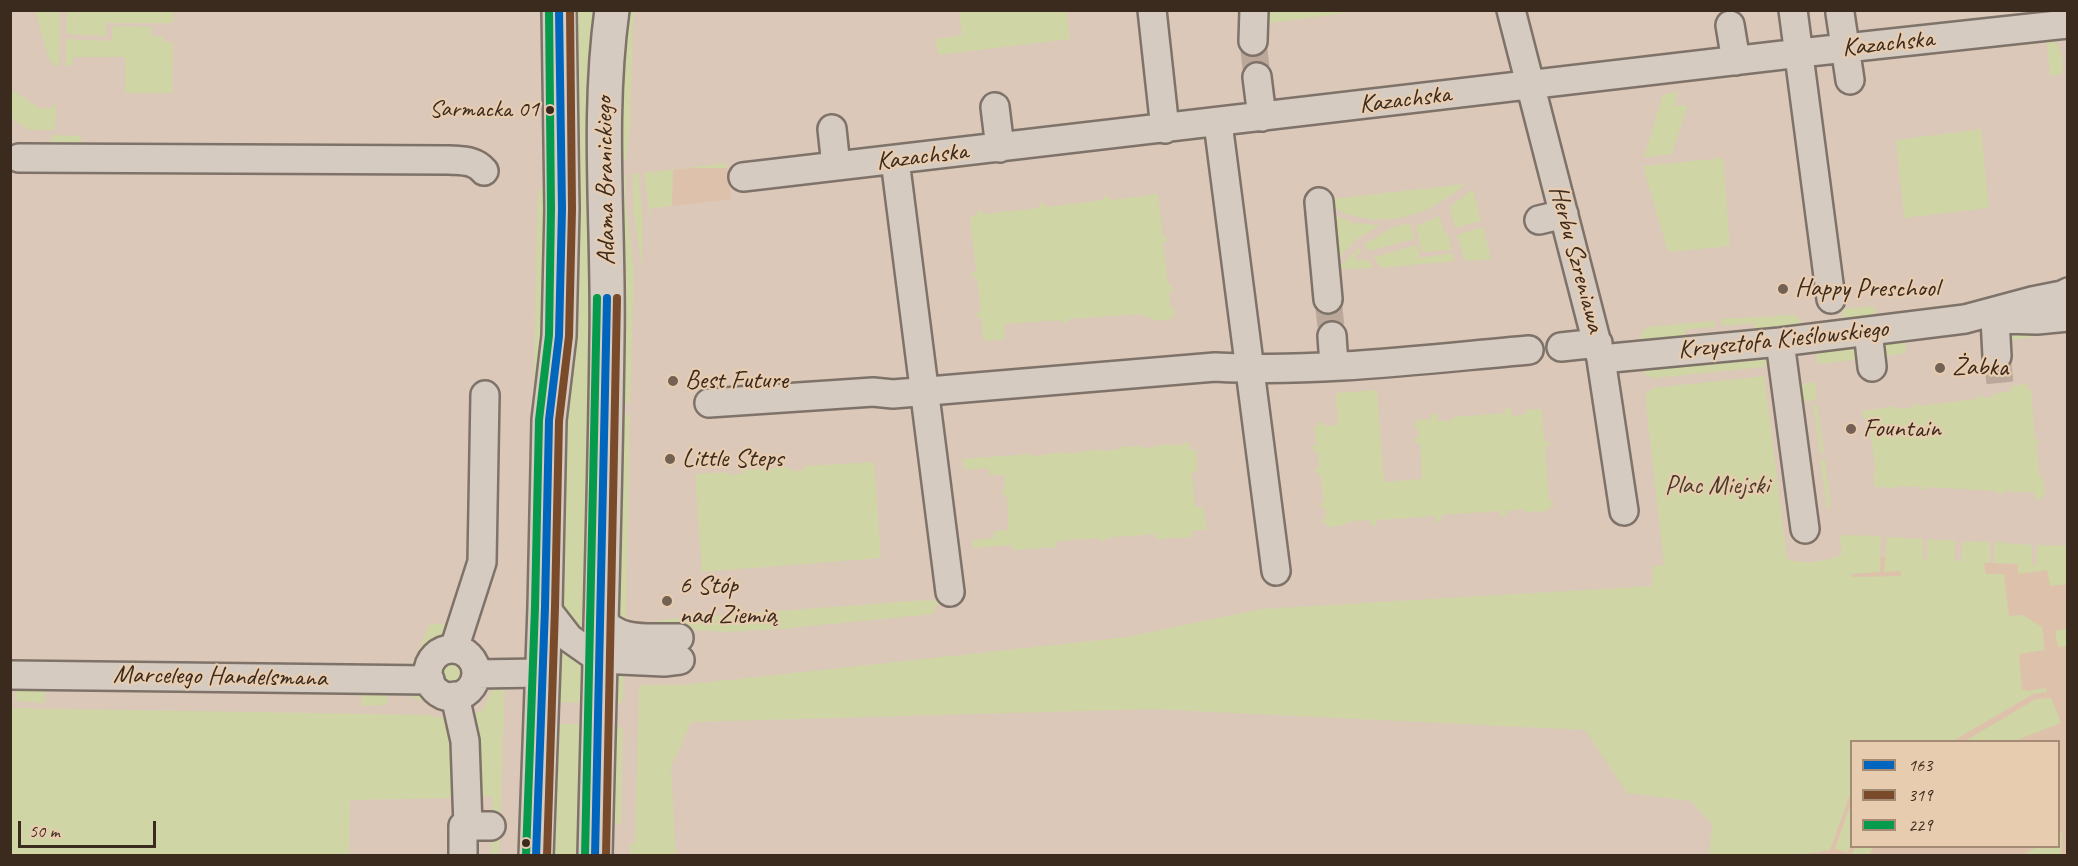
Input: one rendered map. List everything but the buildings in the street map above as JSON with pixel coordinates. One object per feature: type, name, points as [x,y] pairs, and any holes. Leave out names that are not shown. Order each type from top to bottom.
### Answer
[{"type":"main road","name":"Adama Branickiego","points":[[536,855],[549,420],[559,336],[562,209],[559,10]]},
{"type":"main road","name":"Adama Branickiego","points":[[595,855],[607,336],[604,116],[606,56],[612,10]]},
{"type":"street","points":[[1152,10],[1168,45],[1165,129]]},
{"type":"street","points":[[1253,41],[1254,10]]},
{"type":"street","name":"Herbu Szreniawa","points":[[1510,10],[1530,85],[1552,217],[1599,351],[1624,511]]},
{"type":"street","points":[[1793,10],[1831,299]]},
{"type":"street","points":[[2065,10],[2067,27]]},
{"type":"street","points":[[1840,13],[1850,80]]},
{"type":"street","points":[[1730,25],[1736,61]]},
{"type":"street","name":"Kazachska","points":[[743,177],[1800,53],[2067,27]]},
{"type":"street","points":[[1257,77],[1262,117]]},
{"type":"street","points":[[995,107],[1000,148]]},
{"type":"street","points":[[1218,123],[1276,571]]},
{"type":"street","points":[[832,129],[836,166]]},
{"type":"street","points":[[13,156],[450,160],[477,164],[484,171]]},
{"type":"street","points":[[895,160],[950,592]]},
{"type":"street","points":[[1318,202],[1328,299]]},
{"type":"street","name":"Krzysztofa Kieślowskiego","points":[[1965,319],[2032,301],[2062,296],[2067,292]]},
{"type":"street","name":"Krzysztofa Kieślowskiego","points":[[1561,347],[1599,351],[1780,342],[1965,319],[2037,320],[2067,317]]},
{"type":"street","points":[[1995,319],[1997,357]]},
{"type":"street","points":[[1868,331],[1872,367]]},
{"type":"street","points":[[1332,336],[1334,365]]},
{"type":"street","points":[[1780,342],[1805,529]]},
{"type":"street","points":[[709,403],[873,392],[893,394],[1215,367],[1249,370],[1529,350]]},
{"type":"street","points":[[454,649],[482,562],[485,395]]},
{"type":"street","points":[[545,607],[569,638],[599,659],[680,649],[624,636],[607,627],[600,617]]},
{"type":"street","points":[[454,649],[468,655],[474,664],[476,674],[470,689],[455,696],[438,691],[430,680],[429,670],[433,659],[442,651],[454,649]]},
{"type":"street","points":[[476,674],[542,673]]},
{"type":"street","name":"Marcelego Handelsmana","points":[[10,675],[430,680]]},
{"type":"street","points":[[455,696],[480,826],[463,826],[463,855]]},
{"type":"shaded area","points":[[727,168],[731,199],[672,206],[672,170]]},
{"type":"shaded area","points":[[1842,555],[2067,567],[2067,855],[1755,856]]},
{"type":"green space","points":[[1066,10],[1070,39],[938,55],[936,39],[962,35],[959,11]]},
{"type":"green space","points":[[35,11],[60,11],[59,66],[54,66],[53,62],[50,62]]},
{"type":"green space","points":[[67,11],[173,11],[173,23],[106,23],[106,36],[66,34]]},
{"type":"green space","points":[[569,11],[596,11],[592,45],[588,189],[590,190],[597,289],[589,642],[565,613],[563,604],[573,189]]},
{"type":"green space","points":[[629,11],[635,11],[630,128],[626,160],[624,160],[620,156],[623,55]]},
{"type":"green space","points":[[1258,11],[1357,11],[1257,25]]},
{"type":"green space","points":[[113,26],[151,27],[151,36],[164,37],[164,42],[173,43],[172,93],[125,93],[125,57],[73,57],[72,66],[66,66],[66,39],[112,41]]},
{"type":"green space","points":[[2049,37],[2057,44],[2061,53],[2062,74],[2050,76],[2046,38]]},
{"type":"green space","points":[[11,89],[39,108],[53,108],[56,104],[55,130],[30,130],[11,119]]},
{"type":"green space","points":[[1678,92],[1675,106],[1688,105],[1672,154],[1644,158],[1663,94]]},
{"type":"green space","points":[[1981,129],[1989,208],[1904,218],[1896,140]]},
{"type":"green space","points":[[53,135],[81,136],[81,147],[51,149]]},
{"type":"green space","points":[[1723,158],[1730,246],[1668,252],[1643,166]]},
{"type":"green space","points":[[727,163],[727,168],[673,170],[672,206],[651,208],[650,220],[644,173]]},
{"type":"green space","points":[[633,173],[638,173],[643,220],[642,269],[633,211]]},
{"type":"green space","points":[[626,175],[625,197],[634,269],[630,403],[620,403],[619,178]]},
{"type":"green space","points":[[1465,184],[1425,210],[1395,219],[1380,220],[1347,214],[1322,200]]},
{"type":"green space","points":[[545,187],[550,209],[527,658],[538,190]]},
{"type":"green space","points":[[1473,189],[1481,221],[1455,228],[1450,207]]},
{"type":"green space","points":[[1158,194],[1163,236],[1166,236],[1167,242],[1163,242],[1168,285],[1172,285],[1173,291],[1169,291],[1171,309],[1175,309],[1176,314],[1172,315],[1172,319],[1151,321],[1150,313],[1149,317],[1143,317],[1143,314],[1068,319],[1068,323],[1062,323],[1061,320],[1004,324],[1005,339],[984,341],[981,318],[977,318],[977,312],[981,311],[977,278],[973,278],[972,272],[976,272],[970,216],[977,215],[977,211],[982,210],[983,214],[1039,208],[1039,204],[1045,203],[1046,207],[1103,200],[1103,197],[1109,196],[1110,200]]},
{"type":"green space","points":[[1326,211],[1354,223],[1381,225],[1357,239],[1330,267]]},
{"type":"green space","points":[[1440,216],[1444,233],[1447,233],[1452,250],[1422,252],[1416,226]]},
{"type":"green space","points":[[1410,223],[1414,239],[1369,251],[1364,245],[1391,228]]},
{"type":"green space","points":[[1483,227],[1491,259],[1465,261],[1457,235]]},
{"type":"green space","points":[[1417,245],[1420,258],[1452,253],[1455,261],[1381,268],[1374,257]]},
{"type":"green space","points":[[1359,248],[1362,252],[1354,256],[1357,261],[1367,259],[1374,268],[1337,269]]},
{"type":"green space","points":[[1875,306],[1875,318],[1846,321],[1843,319],[1842,309]]},
{"type":"green space","points":[[1795,315],[1801,321],[1801,327],[1755,331],[1754,323],[1722,326],[1721,319]]},
{"type":"green space","points":[[1715,321],[1715,327],[1688,329],[1679,340],[1641,341],[1641,334],[1647,327]]},
{"type":"green space","points":[[2005,325],[2044,327],[2044,335],[2004,341]]},
{"type":"green space","points":[[1904,338],[1907,353],[1878,357],[1881,342]]},
{"type":"green space","points":[[1854,345],[1857,347],[1860,359],[1819,364],[1817,362],[1815,348]]},
{"type":"green space","points":[[1768,357],[1774,366],[1655,378],[1645,375],[1645,370],[1665,365]]},
{"type":"green space","name":"Plac Miejski","points":[[1764,376],[1787,558],[1798,562],[1830,559],[1842,554],[1840,535],[1881,536],[1880,572],[1851,574],[1853,577],[1901,576],[1901,571],[1884,572],[1887,537],[1923,539],[1923,559],[1927,559],[1927,539],[1955,541],[1955,561],[1961,561],[1963,541],[1990,542],[1990,563],[1984,563],[1986,574],[2004,574],[2009,616],[2023,615],[2042,627],[2045,650],[2019,654],[2022,689],[2027,691],[2046,688],[2047,692],[2033,694],[1955,740],[1850,740],[1850,796],[1830,850],[1800,855],[1709,855],[1712,824],[1691,801],[1627,793],[1585,730],[1152,709],[691,722],[671,767],[676,855],[630,855],[629,843],[635,843],[639,687],[642,685],[682,685],[1127,637],[1261,609],[1652,586],[1653,566],[1664,565],[1645,395],[1653,388]]},
{"type":"green space","points":[[1815,382],[1817,400],[1797,402],[1795,385]]},
{"type":"green space","points":[[2027,384],[2028,389],[2031,389],[2035,439],[2038,439],[2039,444],[2036,445],[2045,496],[2041,500],[2035,499],[2035,493],[2003,491],[2003,494],[1998,494],[1997,491],[1875,487],[1873,474],[1876,473],[1868,419],[1863,419],[1862,411],[1895,406],[1895,409],[1914,407],[1914,404],[1919,403],[1919,406],[1976,399],[1982,395],[1983,398],[1993,397],[1993,394],[2011,391],[2011,386]]},
{"type":"green space","points":[[1377,390],[1384,482],[1422,479],[1420,443],[1415,443],[1415,438],[1419,438],[1418,427],[1414,427],[1414,422],[1418,420],[1431,419],[1431,414],[1438,414],[1438,421],[1453,420],[1453,417],[1505,413],[1505,409],[1511,408],[1512,416],[1526,414],[1526,410],[1542,409],[1544,441],[1549,441],[1549,446],[1545,447],[1549,501],[1553,501],[1554,506],[1549,507],[1549,511],[1525,512],[1524,509],[1506,511],[1506,517],[1501,517],[1500,511],[1441,515],[1442,521],[1436,522],[1435,516],[1376,520],[1376,526],[1371,526],[1370,520],[1346,522],[1346,525],[1327,527],[1327,523],[1322,523],[1322,519],[1326,518],[1325,508],[1321,508],[1320,503],[1324,502],[1320,473],[1316,474],[1315,468],[1320,467],[1317,451],[1313,451],[1312,446],[1317,445],[1314,427],[1318,427],[1317,422],[1323,422],[1324,426],[1338,425],[1336,393]]},
{"type":"green space","points":[[1817,404],[1824,452],[1820,455],[1813,405]]},
{"type":"green space","points":[[620,415],[630,415],[626,627],[616,623]]},
{"type":"green space","points":[[1189,442],[1190,450],[1196,450],[1197,465],[1192,466],[1197,466],[1197,472],[1192,473],[1195,507],[1203,507],[1207,530],[1192,531],[1192,537],[1156,539],[1155,534],[1106,538],[1106,541],[1100,541],[1100,538],[1057,541],[1057,547],[1013,550],[1012,545],[973,548],[972,540],[994,538],[994,531],[1008,530],[1007,496],[1002,494],[1002,489],[1005,488],[1004,475],[990,475],[989,468],[965,470],[962,459],[1065,452],[1066,454],[1101,449],[1102,451],[1121,449],[1121,447],[1183,445]]},
{"type":"green space","points":[[1825,459],[1831,508],[1827,509],[1820,460]]},
{"type":"green space","points":[[874,462],[881,558],[702,572],[695,474],[728,472],[729,475],[742,474],[743,470],[790,467],[791,471],[804,470],[805,466]]},
{"type":"green space","points":[[1995,542],[2032,545],[2032,565],[2036,565],[2037,545],[2067,546],[2067,584],[2050,586],[2047,570],[2018,574],[2018,564],[1994,563]]},
{"type":"green space","points":[[926,600],[938,601],[933,614],[780,629],[727,632],[681,629],[681,622],[657,622],[658,620]]},
{"type":"green space","points":[[430,624],[454,624],[445,642],[435,647],[417,666],[408,667],[418,656]]},
{"type":"green space","points":[[2067,629],[2067,646],[2058,647],[2055,631]]},
{"type":"green space","points":[[556,638],[583,657],[589,703],[555,702]]},
{"type":"green space","points":[[453,660],[461,664],[465,672],[461,680],[453,684],[445,680],[441,672],[445,664]]},
{"type":"green space","points":[[624,666],[623,701],[619,704],[608,703],[610,678]]},
{"type":"green space","points":[[16,684],[45,688],[45,703],[17,701],[15,698]]},
{"type":"green space","points":[[505,686],[499,855],[491,855],[492,796],[477,797],[467,713],[482,711],[493,687]]},
{"type":"green space","points":[[388,688],[388,701],[385,705],[361,706],[361,692]]},
{"type":"green space","points":[[428,692],[447,706],[451,712],[444,714],[407,693]]},
{"type":"green space","points":[[2051,698],[2061,723],[2017,740],[1967,740],[2036,699]]},
{"type":"green space","points":[[11,708],[431,715],[438,718],[450,715],[457,798],[350,800],[349,855],[11,856]]},
{"type":"green space","points":[[554,724],[589,724],[585,855],[551,856]]},
{"type":"green space","points":[[608,725],[618,725],[623,730],[621,824],[614,824],[607,831]]},
{"type":"green space","points":[[1850,806],[1850,847],[1848,852],[1835,849]]},
{"type":"green space","points":[[2062,832],[2061,855],[2022,855],[2035,848],[2060,848],[2060,833]]},
{"type":"green space","points":[[1855,848],[1872,848],[1869,855],[1851,854]]},
{"type":"tunnel","points":[[1253,41],[1257,77]]},
{"type":"tunnel","points":[[1328,299],[1332,336]]},
{"type":"tunnel","points":[[1997,356],[2001,393]]},
{"type":"transit line","name":"229","points":[[526,856],[539,420],[549,335],[551,209],[549,10]]},
{"type":"transit line","name":"163","points":[[536,856],[549,420],[559,336],[562,209],[559,10]]},
{"type":"transit line","name":"319","points":[[547,856],[559,421],[569,336],[572,209],[570,10]]},
{"type":"transit line","name":"229","points":[[585,856],[597,298]]},
{"type":"transit line","name":"163","points":[[595,856],[607,298]]},
{"type":"transit line","name":"319","points":[[606,856],[617,298]]},
{"type":"place","name":"Sarmacka 01","points":[[550,110]]},
{"type":"place","name":"Happy Preschool","points":[[1783,289]]},
{"type":"place","name":"Żabka","points":[[1940,368]]},
{"type":"place","name":"Best Future","points":[[673,381]]},
{"type":"place","name":"Fountain","points":[[1851,429]]},
{"type":"place","name":"Little Steps","points":[[670,459]]},
{"type":"place","name":"6 Stóp nad Ziemią","points":[[667,601]]}]
